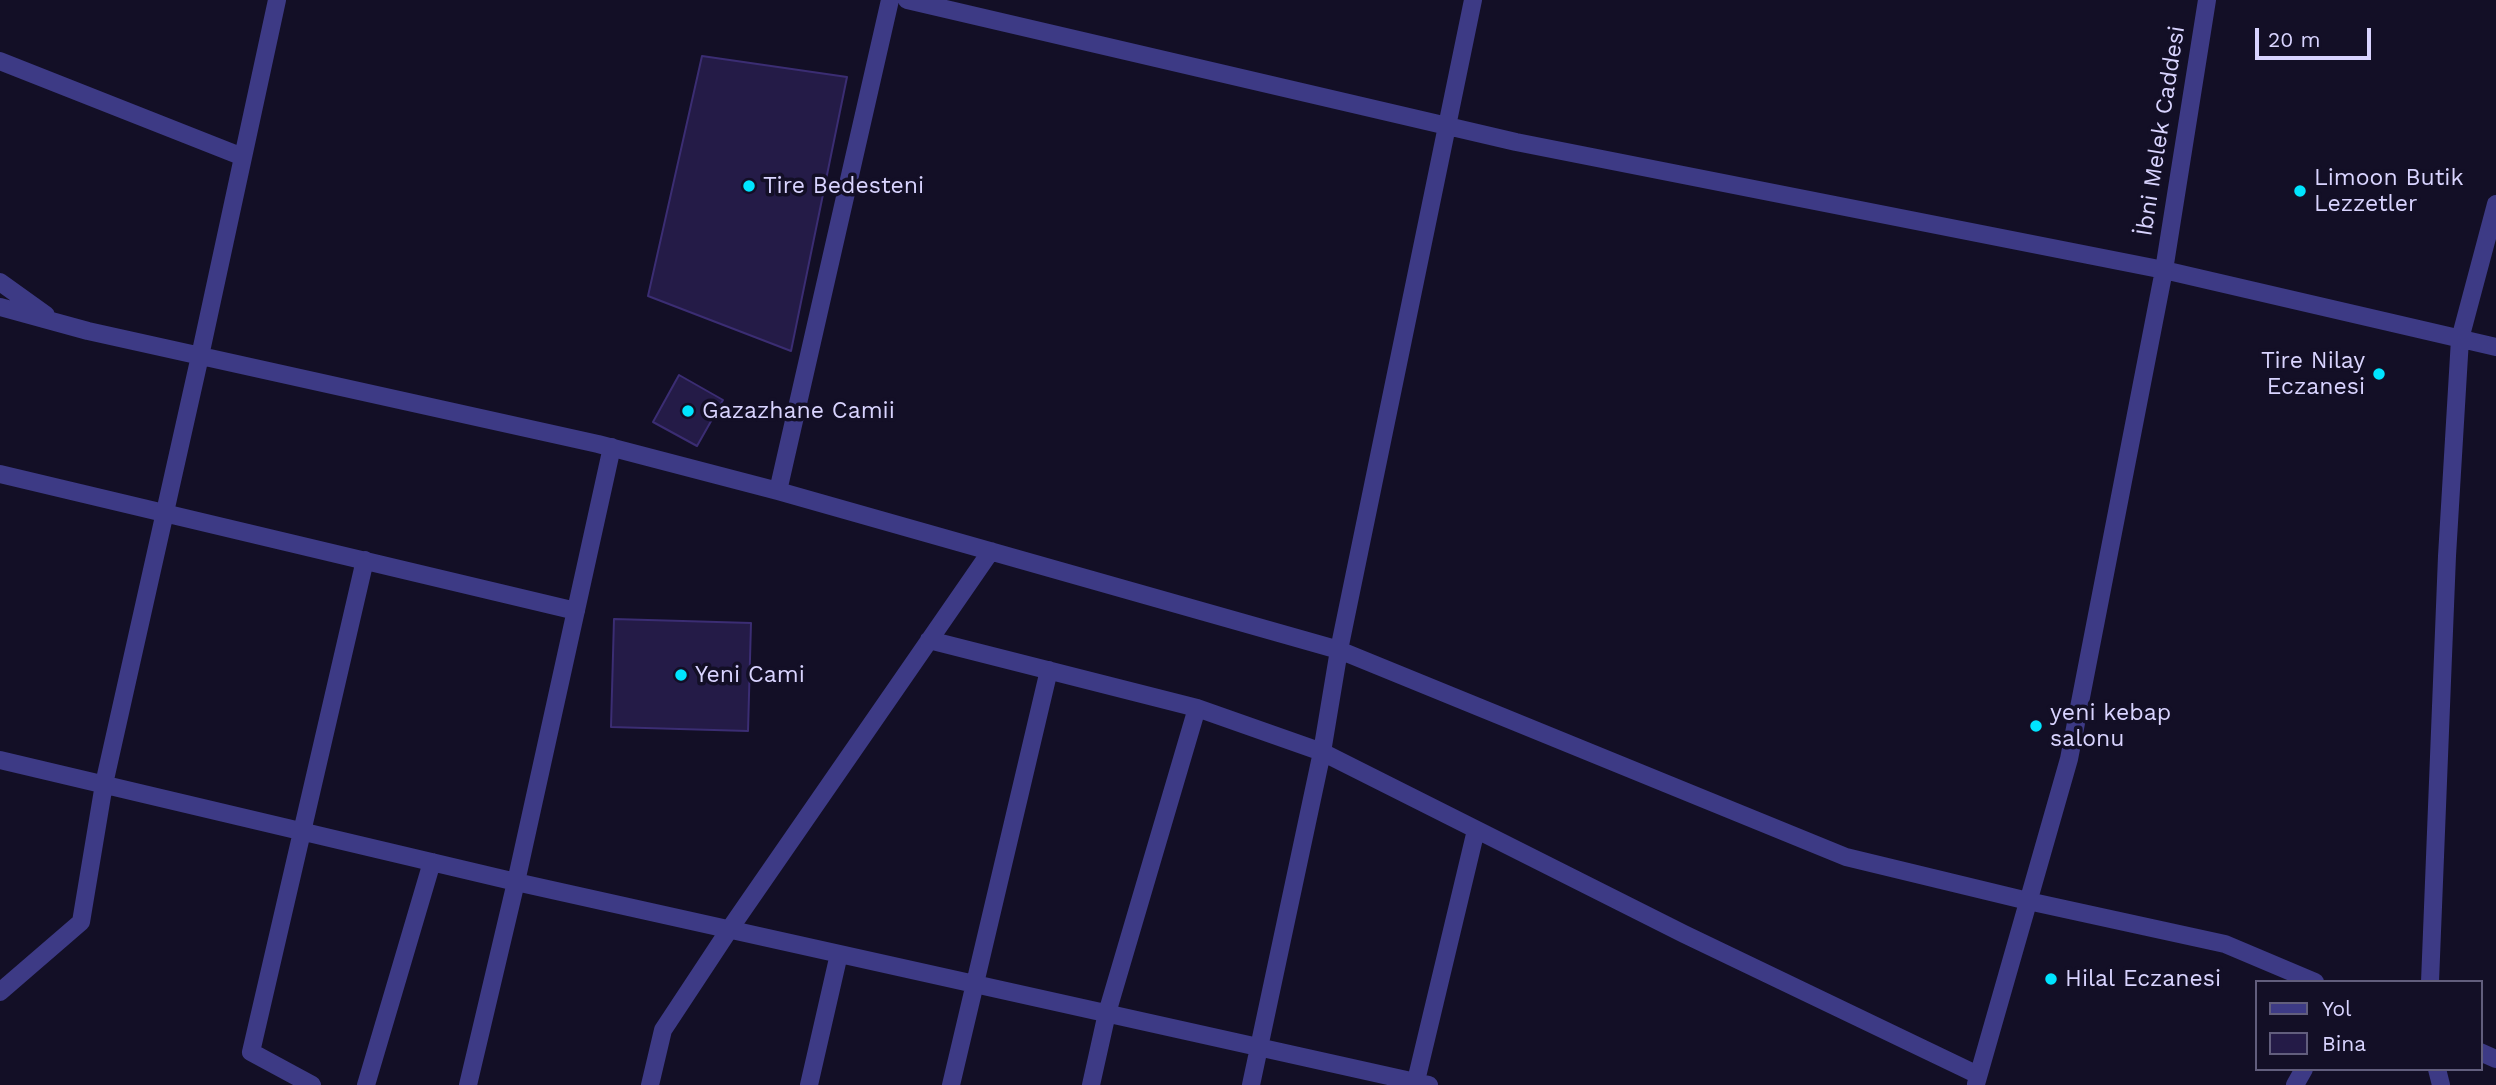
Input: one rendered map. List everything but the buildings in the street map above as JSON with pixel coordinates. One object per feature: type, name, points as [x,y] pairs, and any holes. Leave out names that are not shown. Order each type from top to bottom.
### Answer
[{"type":"street","points":[[0,992],[81,922],[104,784],[277,0]]},
{"type":"street","points":[[778,491],[890,0]]},
{"type":"street","points":[[907,0],[1516,142],[2164,271],[2496,347]]},
{"type":"street","points":[[1251,1085],[1322,752],[1339,650],[1473,0]]},
{"type":"street","name":"İbni Melek Caddesi","points":[[1977,1080],[2069,759],[2164,271],[2207,0]]},
{"type":"street","points":[[0,61],[243,157]]},
{"type":"street","points":[[2430,980],[2447,556],[2460,339],[2496,204]]},
{"type":"street","points":[[0,282],[58,323]]},
{"type":"street","points":[[0,307],[200,356],[612,447],[778,491],[1339,650],[1846,856],[2028,901],[2225,944],[2310,980]]},
{"type":"street","points":[[467,1085],[516,882],[612,447]]},
{"type":"street","points":[[0,474],[576,611]]},
{"type":"street","points":[[650,1085],[663,1030],[991,551]]},
{"type":"street","points":[[312,1085],[251,1052],[365,560]]},
{"type":"street","points":[[929,640],[1196,708],[1322,752],[1977,1080]]},
{"type":"street","points":[[951,1085],[1048,670]]},
{"type":"street","points":[[1091,1085],[1107,1013],[1196,708]]},
{"type":"street","points":[[0,760],[516,882],[1420,1084],[1476,830]]},
{"type":"street","points":[[366,1085],[432,862]]},
{"type":"street","points":[[810,1085],[839,954]]},
{"type":"place","name":"Tire Bedesteni","points":[[749,186]]},
{"type":"place","name":"Limoon Butik Lezzetler","points":[[2300,191]]},
{"type":"place","name":"Tire Nilay Eczanesi","points":[[2379,374]]},
{"type":"place","name":"Gazazhane Camii","points":[[688,411]]},
{"type":"place","name":"Yeni Cami","points":[[681,675]]},
{"type":"place","name":"yeni kebap salonu","points":[[2036,726]]},
{"type":"place","name":"Hilal Eczanesi","points":[[2051,979]]}]
